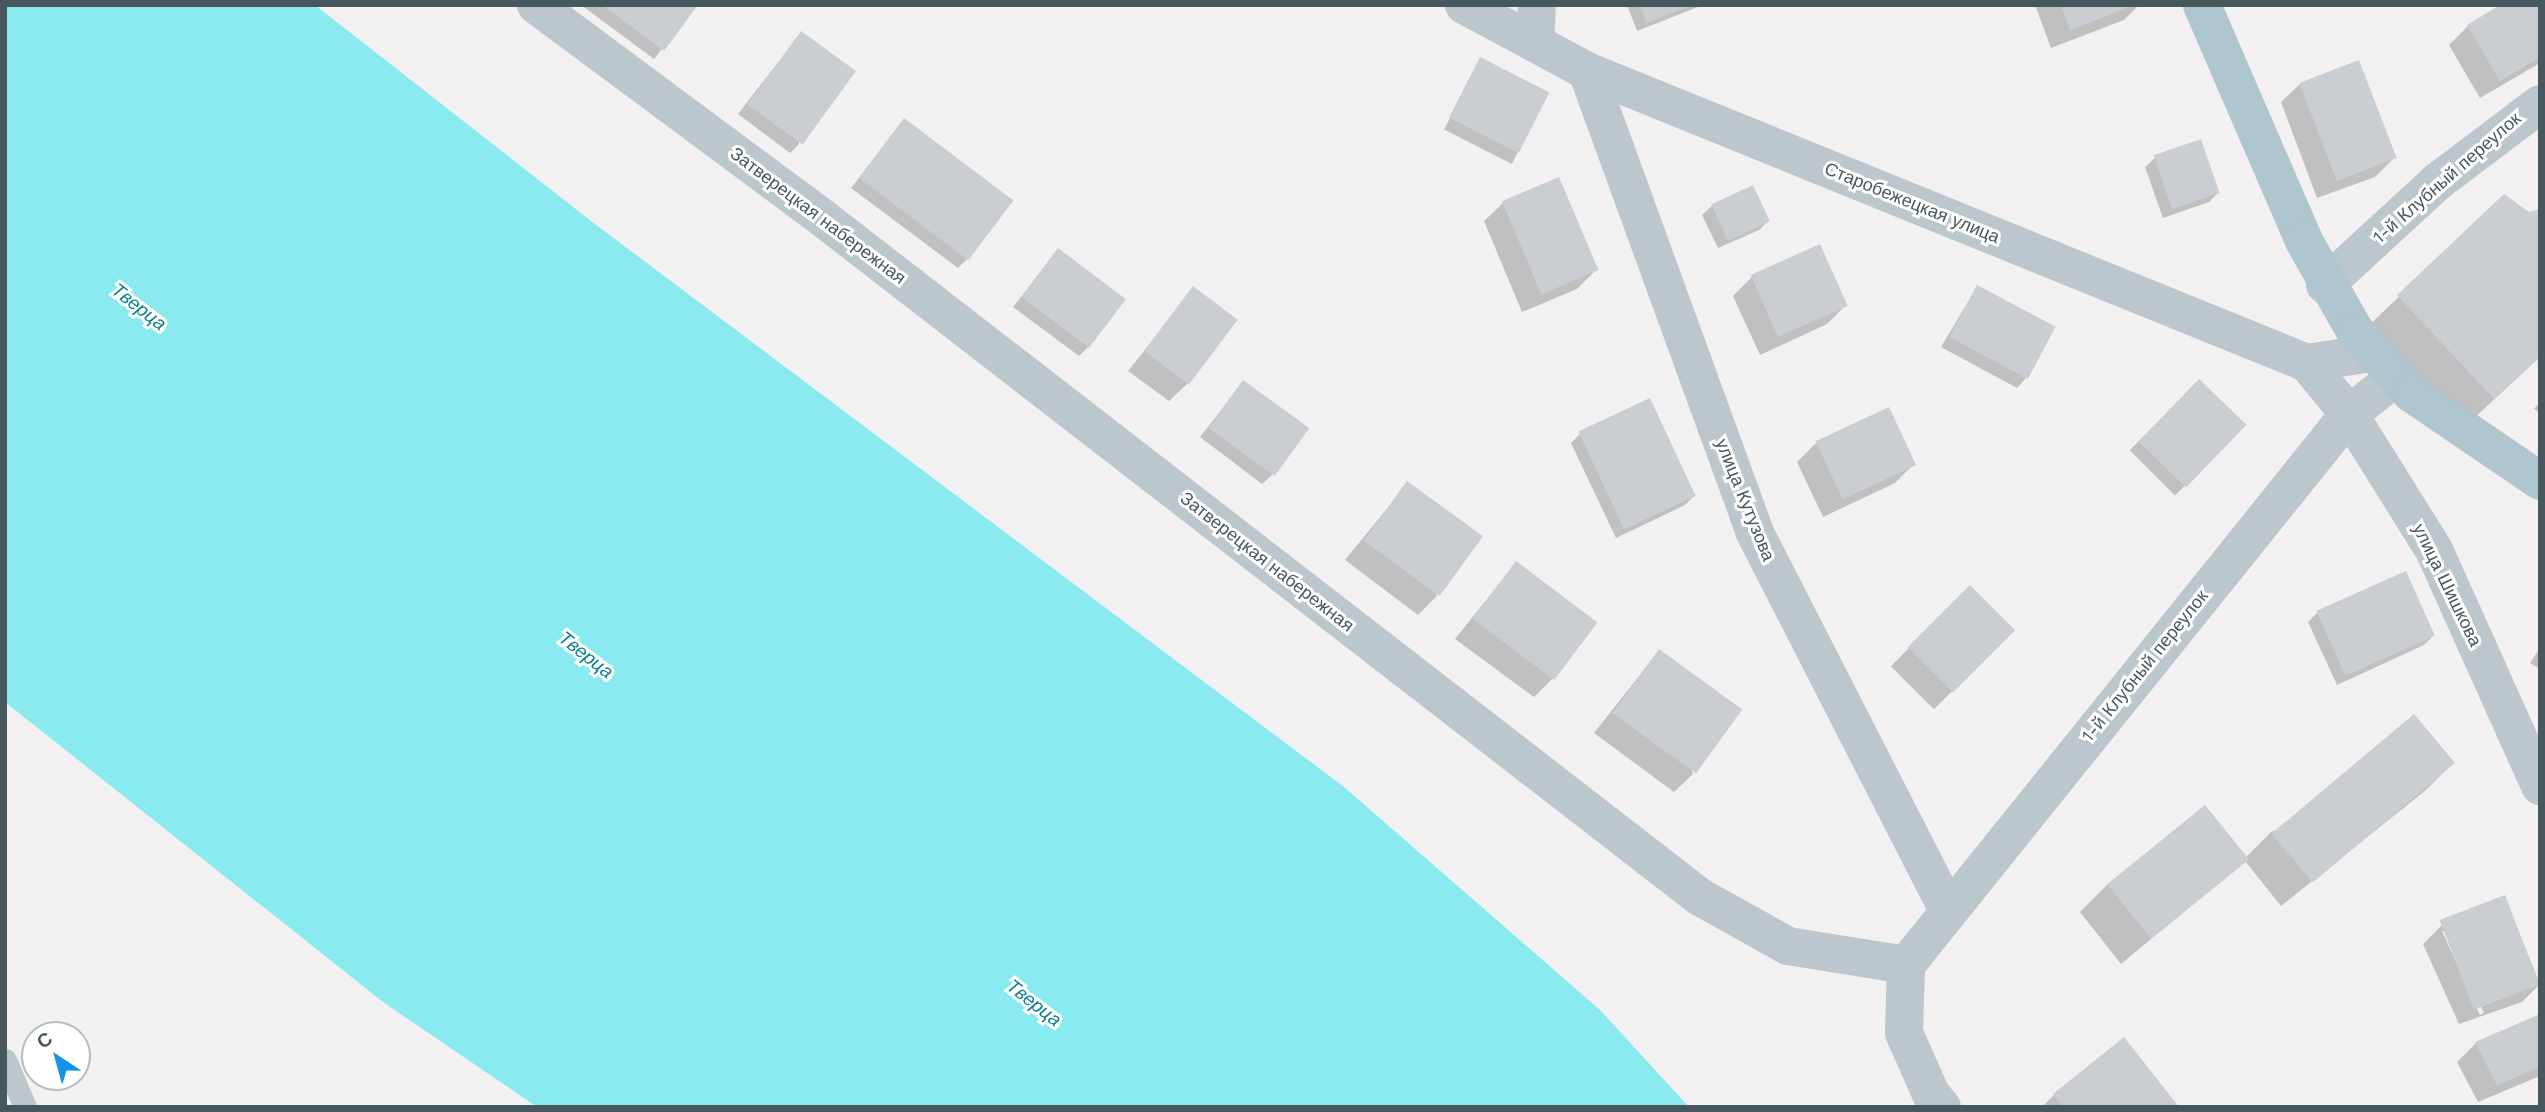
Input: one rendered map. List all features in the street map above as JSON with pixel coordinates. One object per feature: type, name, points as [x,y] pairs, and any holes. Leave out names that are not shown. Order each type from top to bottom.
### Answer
[{"type":"main road","points":[[2202,5],[2325,285],[2383,366],[2464,433],[2540,481]]},
{"type":"street","name":"Затверецкая набережная","points":[[536,5],[835,227],[1700,897],[1788,946],[1906,965]]},
{"type":"street","name":"Старобежецкая улица","points":[[1464,5],[1587,71],[2307,363]]},
{"type":"street","points":[[1535,43],[1537,5]]},
{"type":"street","name":"улица Кутузова","points":[[1587,71],[1754,531],[1948,910]]},
{"type":"street","name":"1-й Клубный переулок","points":[[2325,285],[2437,182],[2540,104]]},
{"type":"street","points":[[2307,363],[2383,366]]},
{"type":"street","name":"улица Шишкова","points":[[2307,363],[2349,414],[2434,551],[2540,786]]},
{"type":"street","name":"1-й Клубный переулок","points":[[1906,965],[2349,414],[2383,366]]},
{"type":"street","points":[[1906,965],[1904,1033],[1931,1094],[1942,1107]]},
{"type":"lane","points":[[5,1060],[26,1107]]},
{"type":"water","name":"Тверца","points":[[5,5],[315,5],[591,221],[1344,787],[1600,1010],[1689,1107],[537,1107],[383,1002],[5,702]]},
{"type":"building","points":[[602,5],[698,5],[664,51]]},
{"type":"building","points":[[1639,5],[1692,5],[1647,23]]},
{"type":"building","points":[[2061,5],[2135,5],[2070,30]]},
{"type":"building","points":[[2500,5],[2540,5],[2540,57],[2500,81],[2467,25]]},
{"type":"building","points":[[801,31],[856,71],[803,145],[748,105]]},
{"type":"building","points":[[1480,57],[1549,92],[1519,153],[1449,118]]},
{"type":"building","points":[[2359,60],[2397,158],[2337,181],[2299,83]]},
{"type":"building","points":[[904,118],[1013,200],[968,260],[859,178]]},
{"type":"building","points":[[2201,139],[2220,193],[2172,209],[2154,155]]},
{"type":"building","points":[[1559,177],[1598,270],[1541,294],[1502,201]]},
{"type":"building","points":[[1753,185],[1770,221],[1728,241],[1711,204]]},
{"type":"building","points":[[2504,194],[2529,212],[2540,209],[2540,357],[2494,399],[2397,295]]},
{"type":"building","points":[[1820,244],[1848,306],[1778,337],[1751,275]]},
{"type":"building","points":[[1058,248],[1126,299],[1089,348],[1021,297]]},
{"type":"building","points":[[1977,285],[2056,327],[2028,379],[1949,337]]},
{"type":"building","points":[[1193,286],[1238,320],[1189,384],[1144,351]]},
{"type":"building","points":[[2199,379],[2246,425],[2186,487],[2139,442]]},
{"type":"building","points":[[1243,380],[1309,428],[1275,476],[1208,428]]},
{"type":"building","points":[[1650,398],[1696,496],[1624,529],[1578,431]]},
{"type":"building","points":[[1889,407],[1916,465],[1843,499],[1816,441]]},
{"type":"building","points":[[1407,481],[1483,536],[1440,596],[1364,541]]},
{"type":"building","points":[[1516,561],[1597,622],[1554,680],[1473,619]]},
{"type":"building","points":[[2406,571],[2435,636],[2345,676],[2316,611]]},
{"type":"building","points":[[1970,585],[2015,630],[1953,692],[1908,647]]},
{"type":"building","points":[[1659,649],[1742,710],[1696,773],[1613,713]]},
{"type":"building","points":[[2414,714],[2455,763],[2313,883],[2272,834]]},
{"type":"building","points":[[2205,805],[2249,859],[2151,939],[2107,884]]},
{"type":"building","points":[[2505,895],[2539,985],[2474,1010],[2440,920]]},
{"type":"building","points":[[2540,1014],[2540,1067],[2497,1085],[2475,1042]]},
{"type":"building","points":[[2124,1037],[2179,1107],[2063,1107],[2053,1094]]}]
